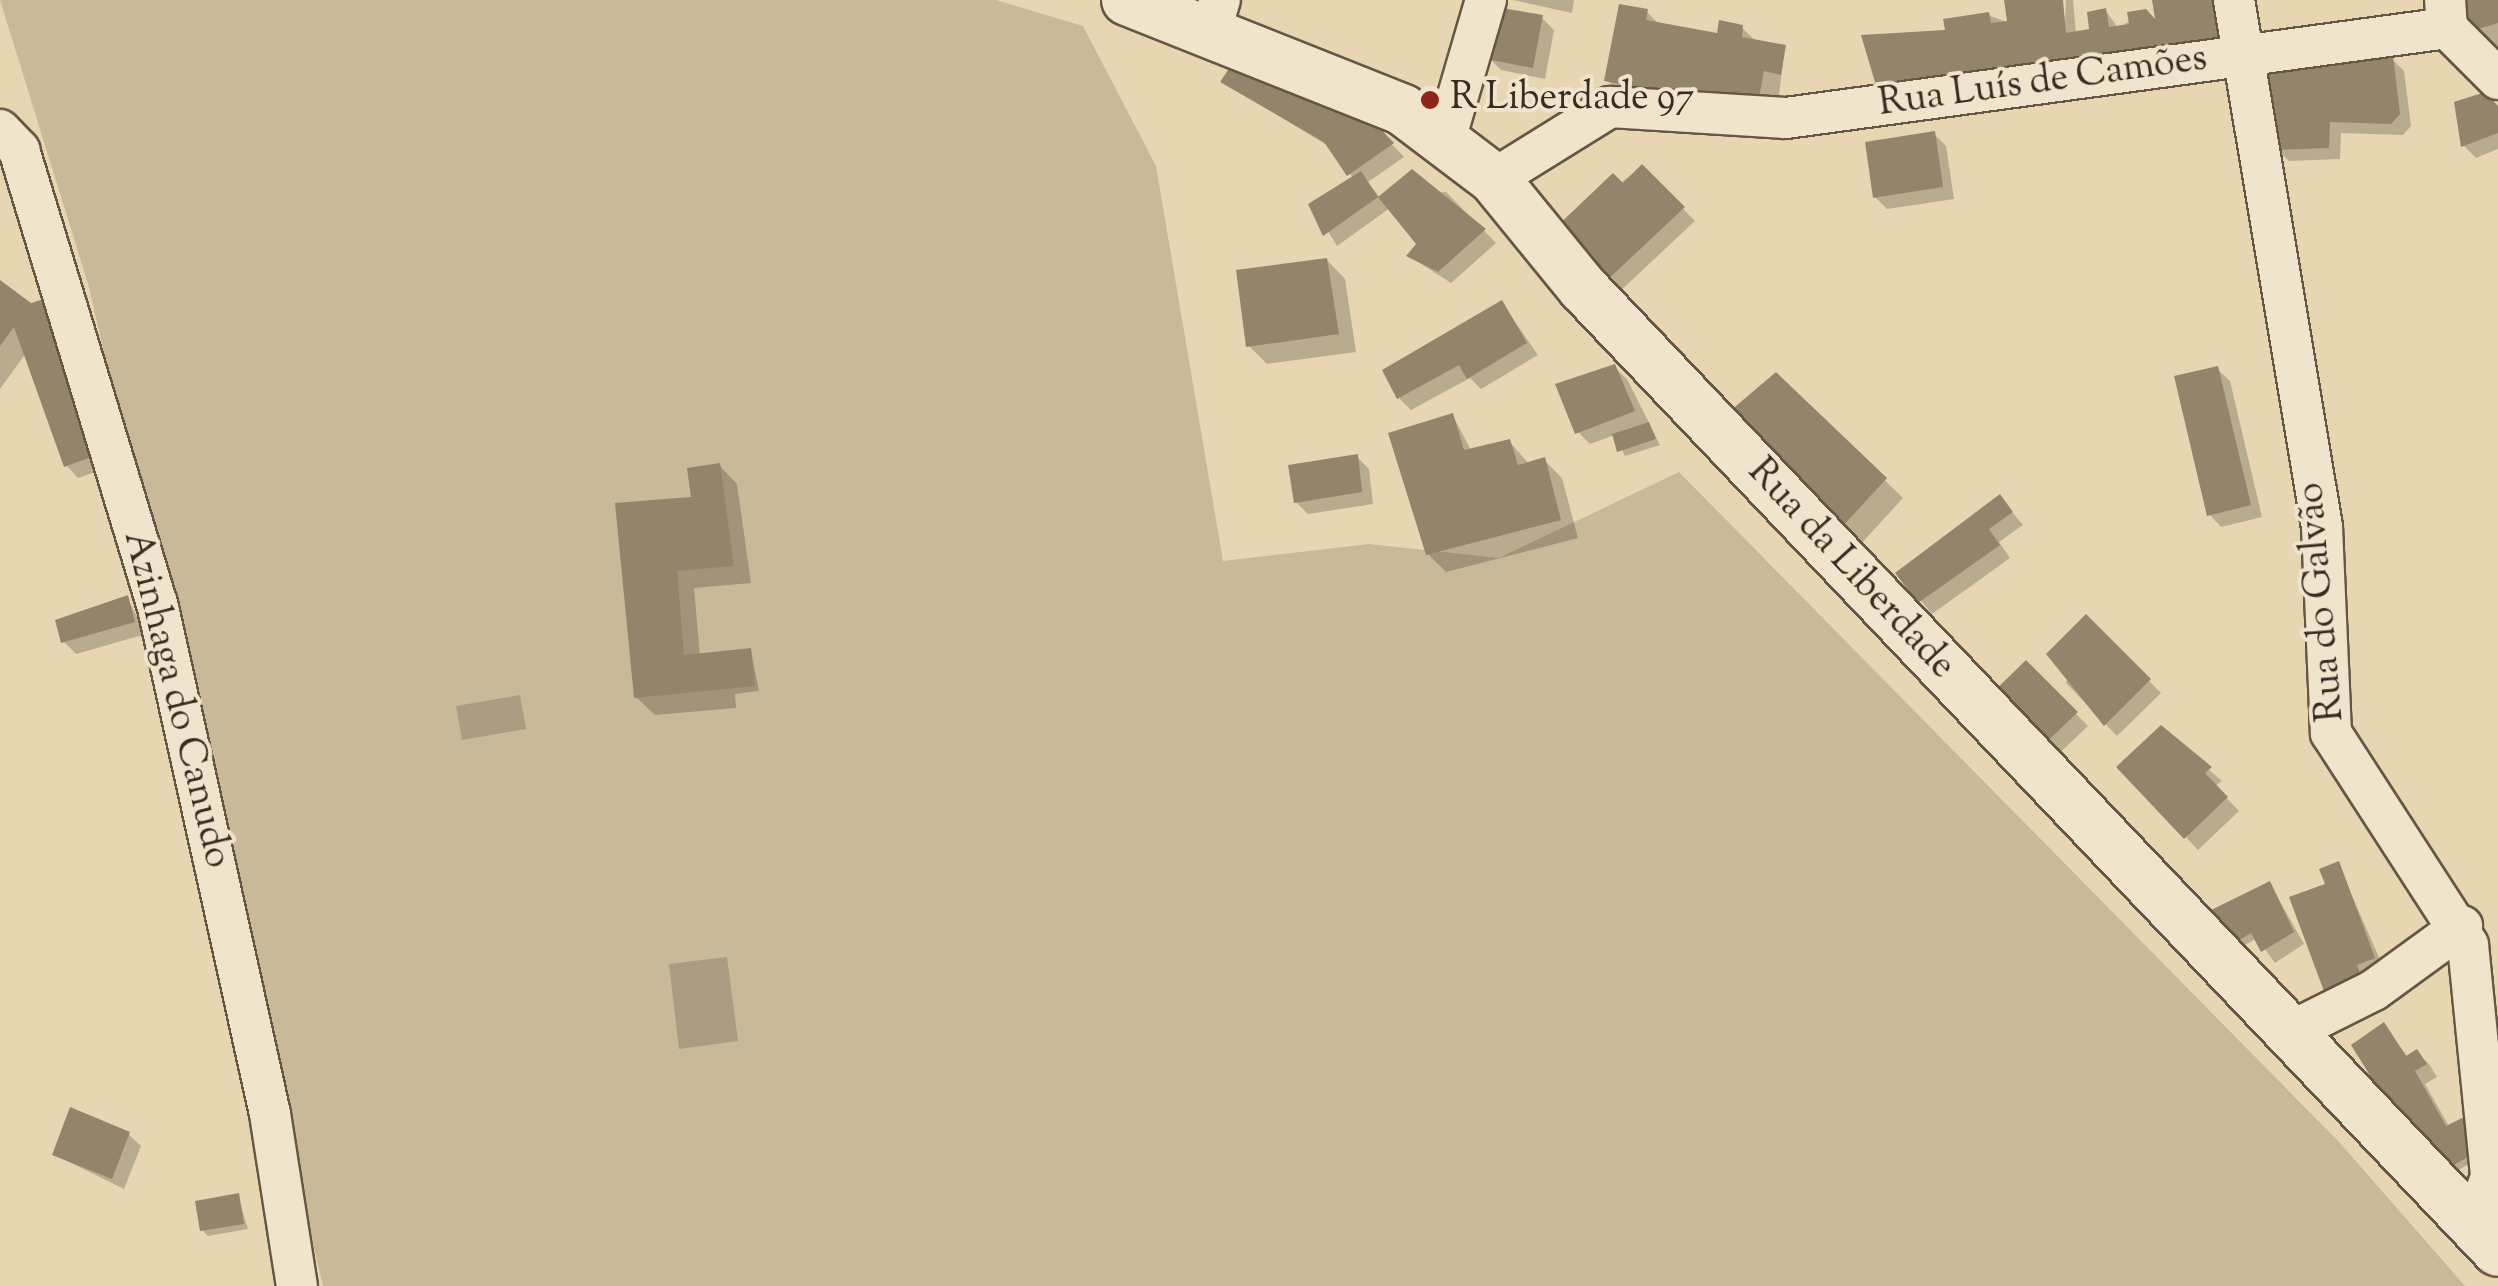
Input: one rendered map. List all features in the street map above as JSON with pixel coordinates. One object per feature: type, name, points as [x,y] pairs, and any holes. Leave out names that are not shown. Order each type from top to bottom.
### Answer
[{"type":"street","name":"Rua da Liberdade","points":[[1127,0],[1216,15],[1403,110],[1494,179],[1583,288],[2486,1238]]},
{"type":"street","points":[[1445,140],[1486,0]]},
{"type":"street","name":"Rua do Galvão","points":[[2234,0],[2237,57],[2322,528],[2331,733],[2462,926],[2484,1047],[2490,1176],[2486,1238]]},
{"type":"street","points":[[2446,14],[2498,79]]},
{"type":"street","name":"Rua Luís de Camões","points":[[1494,179],[1610,107],[1786,118],[2237,57],[2446,14]]},
{"type":"street","name":"Azinhaga do Canudo","points":[[0,130],[19,150],[157,603],[270,1114],[297,1286]]},
{"type":"street","points":[[2288,1033],[2374,990],[2462,926]]},
{"type":"shaded area","points":[[0,0],[996,0],[1083,26],[1156,166],[1223,561],[1369,544],[1499,558],[1679,472],[2340,1143],[2465,1286],[323,1286],[88,284]]},
{"type":"shaded area","points":[[520,695],[526,729],[462,740],[456,706]]},
{"type":"shaded area","points":[[727,957],[738,1041],[679,1049],[669,964]]},
{"type":"building","points":[[2004,0],[2063,0],[2066,33],[2089,29],[2087,12],[2106,8],[2109,27],[2129,24],[2127,12],[2146,9],[2155,19],[2152,0],[2221,0],[2225,44],[1880,99],[1861,35],[1945,30],[1943,19],[1989,12],[1991,23],[2007,21]]},
{"type":"building","points":[[2459,0],[2498,0],[2498,23],[2468,32]]},
{"type":"building","points":[[1619,4],[1648,9],[1646,20],[1717,33],[1719,20],[1743,25],[1742,37],[1786,45],[1781,75],[1764,71],[1757,109],[1604,81]]},
{"type":"building","points":[[1496,7],[1543,15],[1533,68],[1486,59]]},
{"type":"building","points":[[1241,51],[1368,116],[1394,143],[1347,176],[1324,142],[1220,82]]},
{"type":"building","points":[[2393,56],[2400,114],[2391,124],[2330,122],[2329,148],[2274,150],[2266,72]]},
{"type":"building","points":[[2485,92],[2498,106],[2498,133],[2461,147],[2454,102]]},
{"type":"building","points":[[1935,131],[1943,187],[1873,198],[1865,142]]},
{"type":"building","points":[[1642,164],[1685,207],[1603,284],[1553,230],[1613,173],[1623,183]]},
{"type":"building","points":[[1412,169],[1486,229],[1438,272],[1406,256],[1416,244],[1378,197]]},
{"type":"building","points":[[1361,171],[1378,197],[1323,236],[1308,204]]},
{"type":"building","points":[[1327,258],[1339,334],[1246,347],[1236,270]]},
{"type":"building","points":[[0,280],[31,303],[44,299],[99,454],[64,467],[14,327],[0,346]]},
{"type":"building","points":[[1502,300],[1527,343],[1467,379],[1459,365],[1397,399],[1382,370]]},
{"type":"building","points":[[1615,364],[1635,411],[1575,434],[1555,384]]},
{"type":"building","points":[[2218,366],[2251,505],[2207,516],[2174,376]]},
{"type":"building","points":[[1776,372],[1887,478],[1840,529],[1723,417]]},
{"type":"building","points":[[1453,413],[1464,450],[1510,439],[1518,465],[1545,457],[1561,520],[1426,555],[1388,433]]},
{"type":"building","points":[[1649,422],[1656,439],[1617,452],[1612,434]]},
{"type":"building","points":[[1358,454],[1362,492],[1294,503],[1288,465]]},
{"type":"building","points":[[720,463],[734,566],[677,571],[684,655],[751,648],[755,686],[634,698],[615,503],[691,497],[687,468]]},
{"type":"building","points":[[2000,494],[2013,512],[1989,529],[2000,545],[1918,603],[1895,573]]},
{"type":"building","points":[[128,595],[135,622],[61,643],[55,620]]},
{"type":"building","points":[[2086,614],[2151,679],[2104,726],[2046,654]]},
{"type":"building","points":[[2026,660],[2078,712],[2035,753],[1984,701]]},
{"type":"building","points":[[2161,725],[2212,767],[2205,773],[2228,797],[2184,839],[2116,767]]},
{"type":"building","points":[[2339,861],[2375,958],[2357,965],[2366,988],[2328,1002],[2289,897],[2325,884],[2319,869]]},
{"type":"building","points":[[2270,881],[2294,932],[2261,952],[2251,933],[2228,947],[2199,916]]},
{"type":"building","points":[[2384,1022],[2406,1056],[2417,1049],[2427,1064],[2415,1071],[2446,1126],[2470,1114],[2468,1157],[2445,1170],[2437,1148],[2414,1146],[2351,1045]]},
{"type":"building","points":[[70,1107],[130,1132],[112,1179],[52,1155]]},
{"type":"building","points":[[239,1193],[244,1224],[200,1231],[195,1201]]},
{"type":"place","name":"R Liberdade 97","points":[[1430,100]]}]
